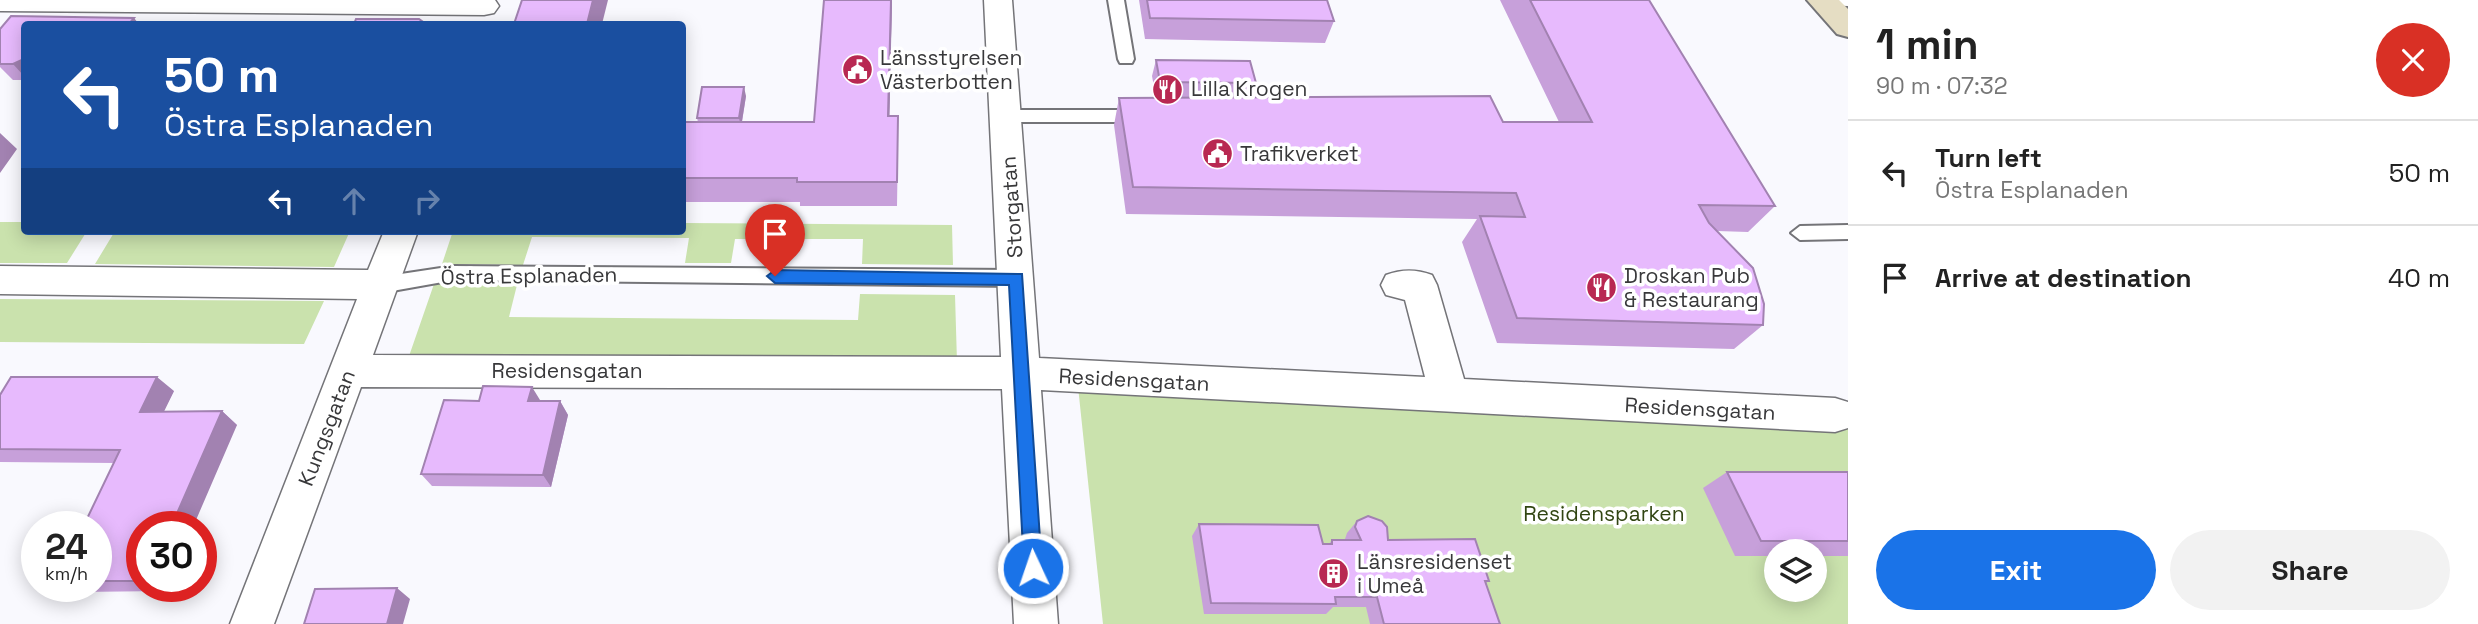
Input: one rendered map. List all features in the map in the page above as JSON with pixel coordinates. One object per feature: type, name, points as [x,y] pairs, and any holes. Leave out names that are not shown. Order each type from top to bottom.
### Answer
[{"type":"street","name":"Storgatan","points":[[998,0],[1036,624]]},
{"type":"street","points":[[1832,1],[1848,27]]},
{"type":"street","points":[[0,2],[482,10]]},
{"type":"street","name":"Kungsgatan","points":[[252,624],[400,235]]},
{"type":"street","name":"Östra Esplanaden","points":[[0,280],[381,285]]},
{"type":"street","points":[[1399,285],[1419,285],[1449,396]]},
{"type":"street","name":"Residensgatan","points":[[348,371],[1022,373],[1835,415]]},
{"type":"lane","points":[[1116,0],[1126,59]]},
{"type":"lane","points":[[1006,116],[1156,116]]},
{"type":"lane","points":[[1800,233],[1848,232]]},
{"type":"lane","name":"Östra Esplanaden","points":[[381,285],[453,273],[1016,278]]},
{"type":"green space","points":[[0,222],[21,222],[21,235],[84,235],[67,263],[0,263]]},
{"type":"green space","points":[[686,223],[952,225],[953,265],[862,264],[863,239],[735,239],[731,263],[685,263],[689,238],[532,237],[523,265],[442,264],[452,235],[686,235]]},
{"type":"green space","points":[[113,235],[348,235],[334,267],[95,264]]},
{"type":"green space","points":[[434,284],[517,285],[509,317],[858,320],[860,294],[955,295],[957,362],[408,359]]},
{"type":"green space","points":[[0,299],[324,301],[304,344],[0,342]]},
{"type":"green space","name":"Residensparken","points":[[1077,377],[1848,417],[1848,624],[1103,624]]},
{"type":"building","points":[[522,0],[593,0],[588,21],[515,21]]},
{"type":"building","name":"Länsstyrelsen Västerbotten","points":[[824,0],[891,0],[888,116],[898,116],[897,182],[797,182],[797,178],[686,178],[686,122],[814,122]]},
{"type":"building","points":[[1147,0],[1327,0],[1334,21],[1150,18]]},
{"type":"building","points":[[1530,0],[1649,0],[1775,206],[1699,205],[1709,223],[1753,268],[1764,304],[1763,325],[1517,318],[1480,216],[1525,217],[1516,193],[1133,187],[1119,98],[1490,96],[1503,122],[1592,122]]},
{"type":"building","points":[[11,16],[134,18],[132,21],[21,21],[21,60],[13,64],[0,64],[0,29]]},
{"type":"building","points":[[419,19],[422,21],[355,21]]},
{"type":"building","points":[[1156,60],[1250,61],[1256,83],[1160,82]]},
{"type":"building","points":[[702,87],[744,87],[739,118],[697,118]]},
{"type":"building","points":[[11,377],[157,377],[140,412],[222,411],[178,511],[126,511],[126,581],[112,581],[112,511],[91,511],[120,450],[0,449],[0,395]]},
{"type":"building","points":[[483,386],[532,387],[528,401],[560,401],[543,475],[421,474],[444,400],[479,401]]},
{"type":"building","points":[[1727,472],[1848,472],[1848,541],[1761,541]]},
{"type":"building","name":"Länsresidenset i Umeå","points":[[1368,516],[1382,521],[1387,527],[1388,540],[1475,539],[1489,581],[1485,581],[1500,624],[1384,624],[1377,597],[1335,597],[1336,604],[1211,603],[1199,524],[1318,525],[1323,544],[1332,544],[1332,540],[1361,540],[1355,527],[1357,521]]},
{"type":"building","points":[[397,588],[387,624],[304,624],[315,589]]},
{"type":"place","name":"Länsstyrelsen Västerbotten","points":[[857,70]]},
{"type":"place","name":"Lilla Krogen","points":[[1168,89]]},
{"type":"place","name":"Trafikverket","points":[[1217,154]]},
{"type":"place","name":"Droskan Pub & Restaurang","points":[[1601,288]]},
{"type":"place","name":"Länsresidenset i Umeå","points":[[1334,574]]},
{"type":"route","points":[[775,276],[1016,278],[1033,568]]}]
